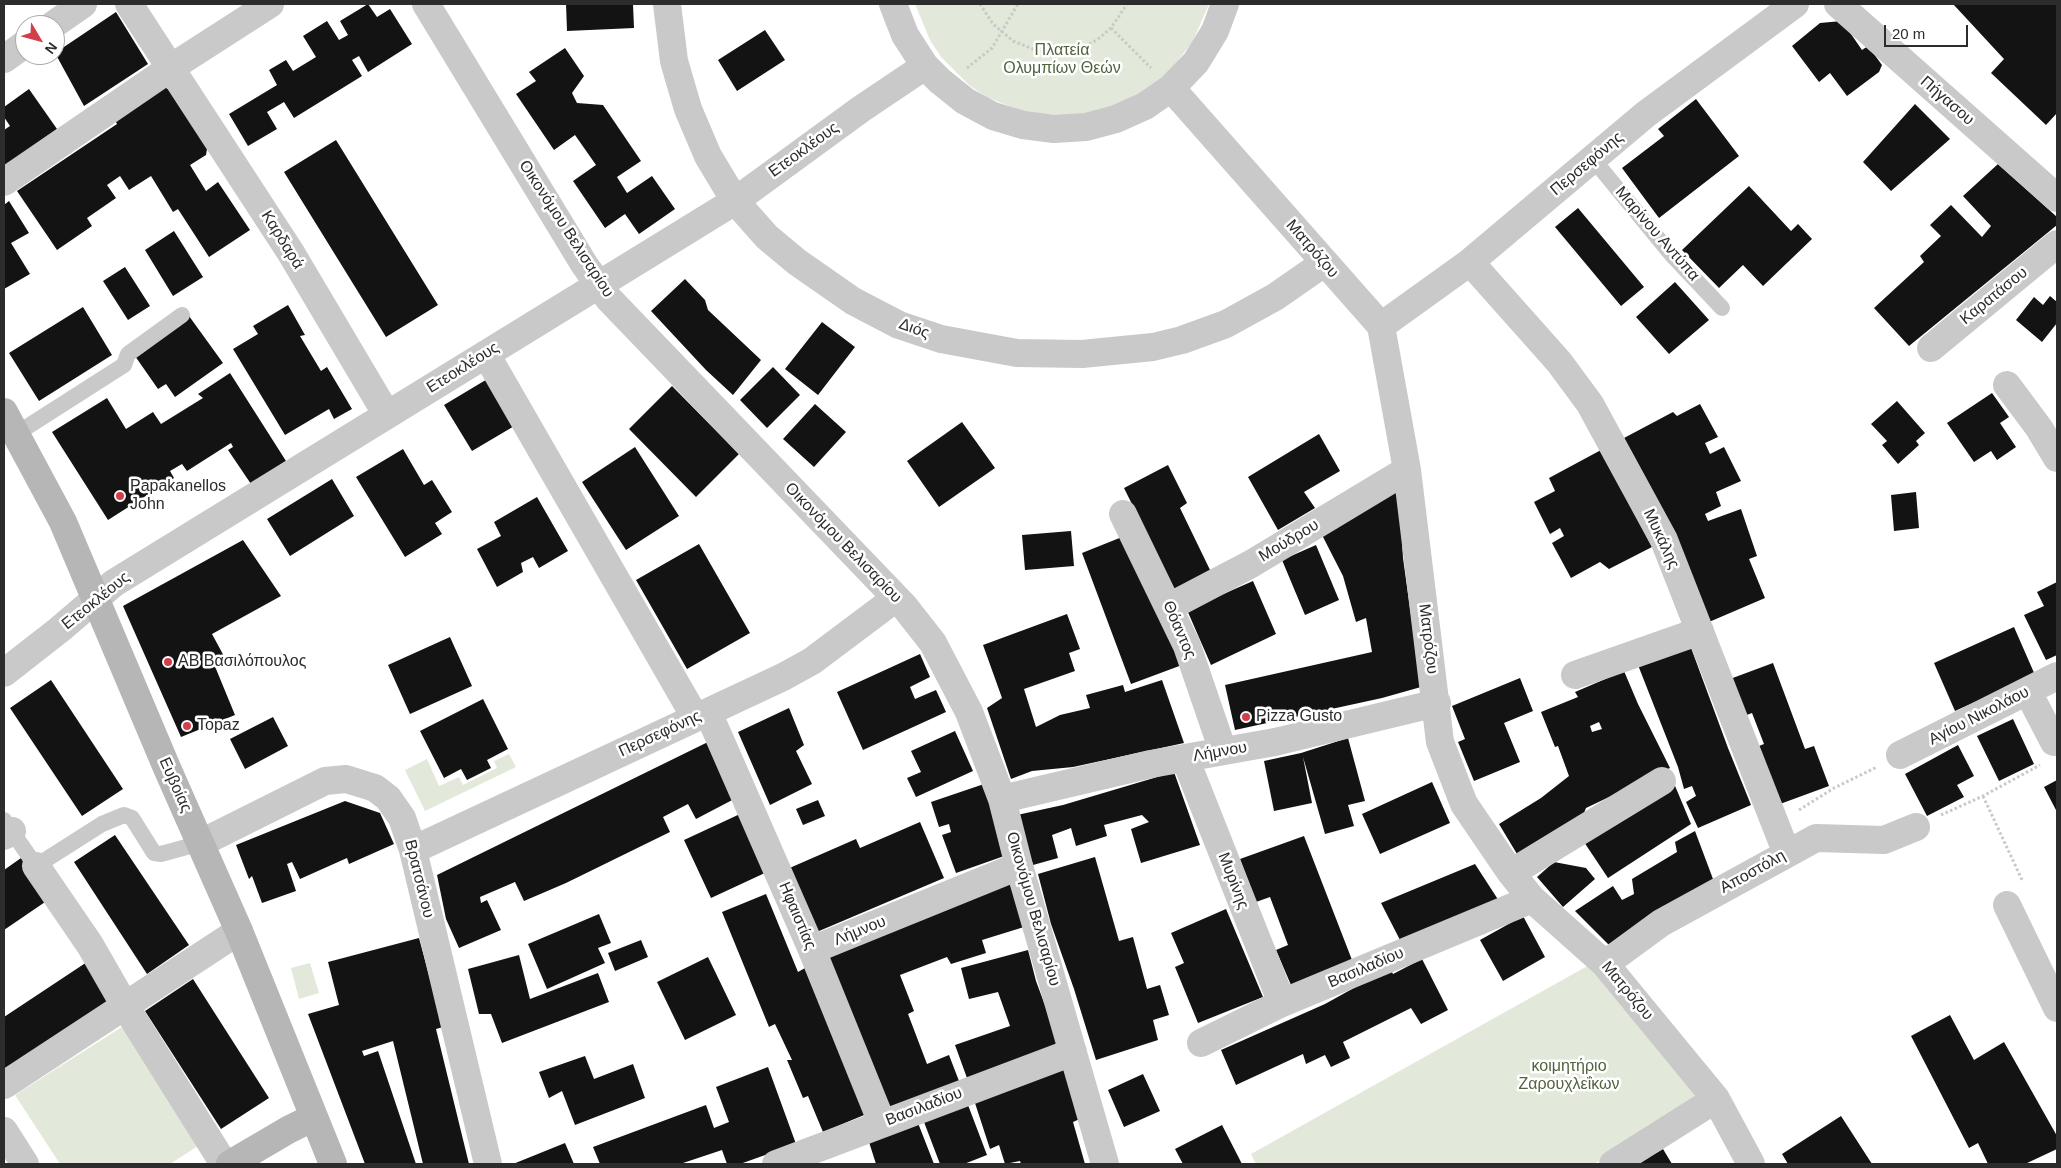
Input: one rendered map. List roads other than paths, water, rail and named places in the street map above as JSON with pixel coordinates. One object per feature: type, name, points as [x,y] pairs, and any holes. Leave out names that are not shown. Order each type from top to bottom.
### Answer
[{"type":"main road","name":"Ευβοίας","points":[[10,423],[63,522],[239,931],[333,1164]]},
{"type":"main road","points":[[230,1164],[314,1117]]},
{"type":"street","points":[[65,17],[83,4]]},
{"type":"street","name":"Καρδαρά","points":[[130,4],[291,253],[387,414]]},
{"type":"street","points":[[4,182],[172,67],[270,4]]},
{"type":"street","name":"Οικονόμου Βελισαρίου","points":[[426,4],[584,264],[599,284],[632,324],[896,598],[933,643],[969,712],[1002,799],[1019,866],[1105,1164]]},
{"type":"street","name":"Διός","points":[[667,4],[674,61],[688,110],[708,156],[735,201],[767,237],[828,286],[876,314],[899,324],[941,339],[1017,353],[1097,352],[1153,346],[1182,340],[1226,324],[1298,282],[1324,263]]},
{"type":"street","points":[[893,4],[904,35],[932,74],[964,101],[992,116],[1023,125],[1054,129],[1086,126],[1116,119],[1145,106],[1171,88],[1196,62],[1215,31],[1225,4]]},
{"type":"street","name":"Περσεφόνης","points":[[1381,326],[1470,262],[1681,87],[1794,4]]},
{"type":"street","name":"Πήγασου","points":[[1838,4],[2057,198]]},
{"type":"street","points":[[4,59],[15,51]]},
{"type":"street","name":"Ετεοκλέους","points":[[4,673],[35,650],[114,583],[735,201],[861,109],[932,74]]},
{"type":"street","name":"Ματρόζου","points":[[1171,88],[1381,326],[1407,470],[1440,742],[1464,804],[1511,873],[1532,899],[1604,964],[1716,1099],[1751,1164]]},
{"type":"street","name":"Καρατάσου","points":[[1931,348],[2057,244]]},
{"type":"street","name":"Μυκάλης","points":[[1470,262],[1559,362],[1590,404],[1664,540],[1787,854]]},
{"type":"street","name":"Ηφαιστίας","points":[[486,354],[701,714],[812,950],[882,1123]]},
{"type":"street","points":[[2008,386],[2039,428],[2057,458]]},
{"type":"street","name":"Μούδρου","points":[[1169,607],[1265,556],[1407,470]]},
{"type":"street","name":"Θόαντος","points":[[1123,514],[1187,646],[1224,751]]},
{"type":"street","name":"Περσεφόνης","points":[[413,850],[783,677],[812,661],[896,598]]},
{"type":"street","points":[[1575,675],[1700,631]]},
{"type":"street","name":"Αγίου Νικολάου","points":[[1900,755],[2057,676]]},
{"type":"street","points":[[2028,692],[2055,741]]},
{"type":"street","name":"Λήμνου","points":[[1002,799],[1185,758],[1326,730],[1436,703]]},
{"type":"street","name":"Μυρίνης","points":[[1185,758],[1282,1004]]},
{"type":"street","name":"Βρατσάνου","points":[[201,843],[325,781],[346,780],[376,788],[388,798],[402,818],[413,850],[488,1164]]},
{"type":"street","points":[[1511,873],[1662,781]]},
{"type":"street","name":"Αποστόλη","points":[[1604,964],[1661,922],[1816,838],[1884,840],[1916,827]]},
{"type":"street","points":[[36,866],[90,945],[125,1006],[224,1164]]},
{"type":"street","name":"Λήμνου","points":[[812,950],[1019,866]]},
{"type":"street","name":"Βασιλαδίου","points":[[1201,1043],[1282,1004],[1532,899]]},
{"type":"street","points":[[2006,905],[2057,1008]]},
{"type":"street","points":[[4,1085],[239,931]]},
{"type":"street","name":"Βασιλαδίου","points":[[776,1164],[1073,1052]]},
{"type":"street","points":[[1613,1164],[1716,1099]]},
{"type":"street","points":[[4,1131],[24,1164]]},
{"type":"lane","name":"Μαρίνου Αντύπα","points":[[1593,159],[1671,254],[1722,308]]},
{"type":"lane","points":[[10,423],[124,365],[128,354],[182,315]]},
{"type":"lane","points":[[6,829],[36,866],[102,824],[124,816],[132,818],[154,852],[161,854],[201,843]]},
{"type":"place","name":"Papakanellos John","points":[[120,496]]},
{"type":"place","name":"ΑΒ Βασιλόπουλος","points":[[168,662]]},
{"type":"place","name":"Pizza Gusto","points":[[1246,717]]},
{"type":"place","name":"Topaz","points":[[187,726]]},
{"type":"park label","name":"Πλατεία Ολυμπίων Θεών","points":[[1062,60]]},
{"type":"park label","name":"κοιμητήριο Ζαρουχλεΐκων","points":[[1569,1076]]}]
